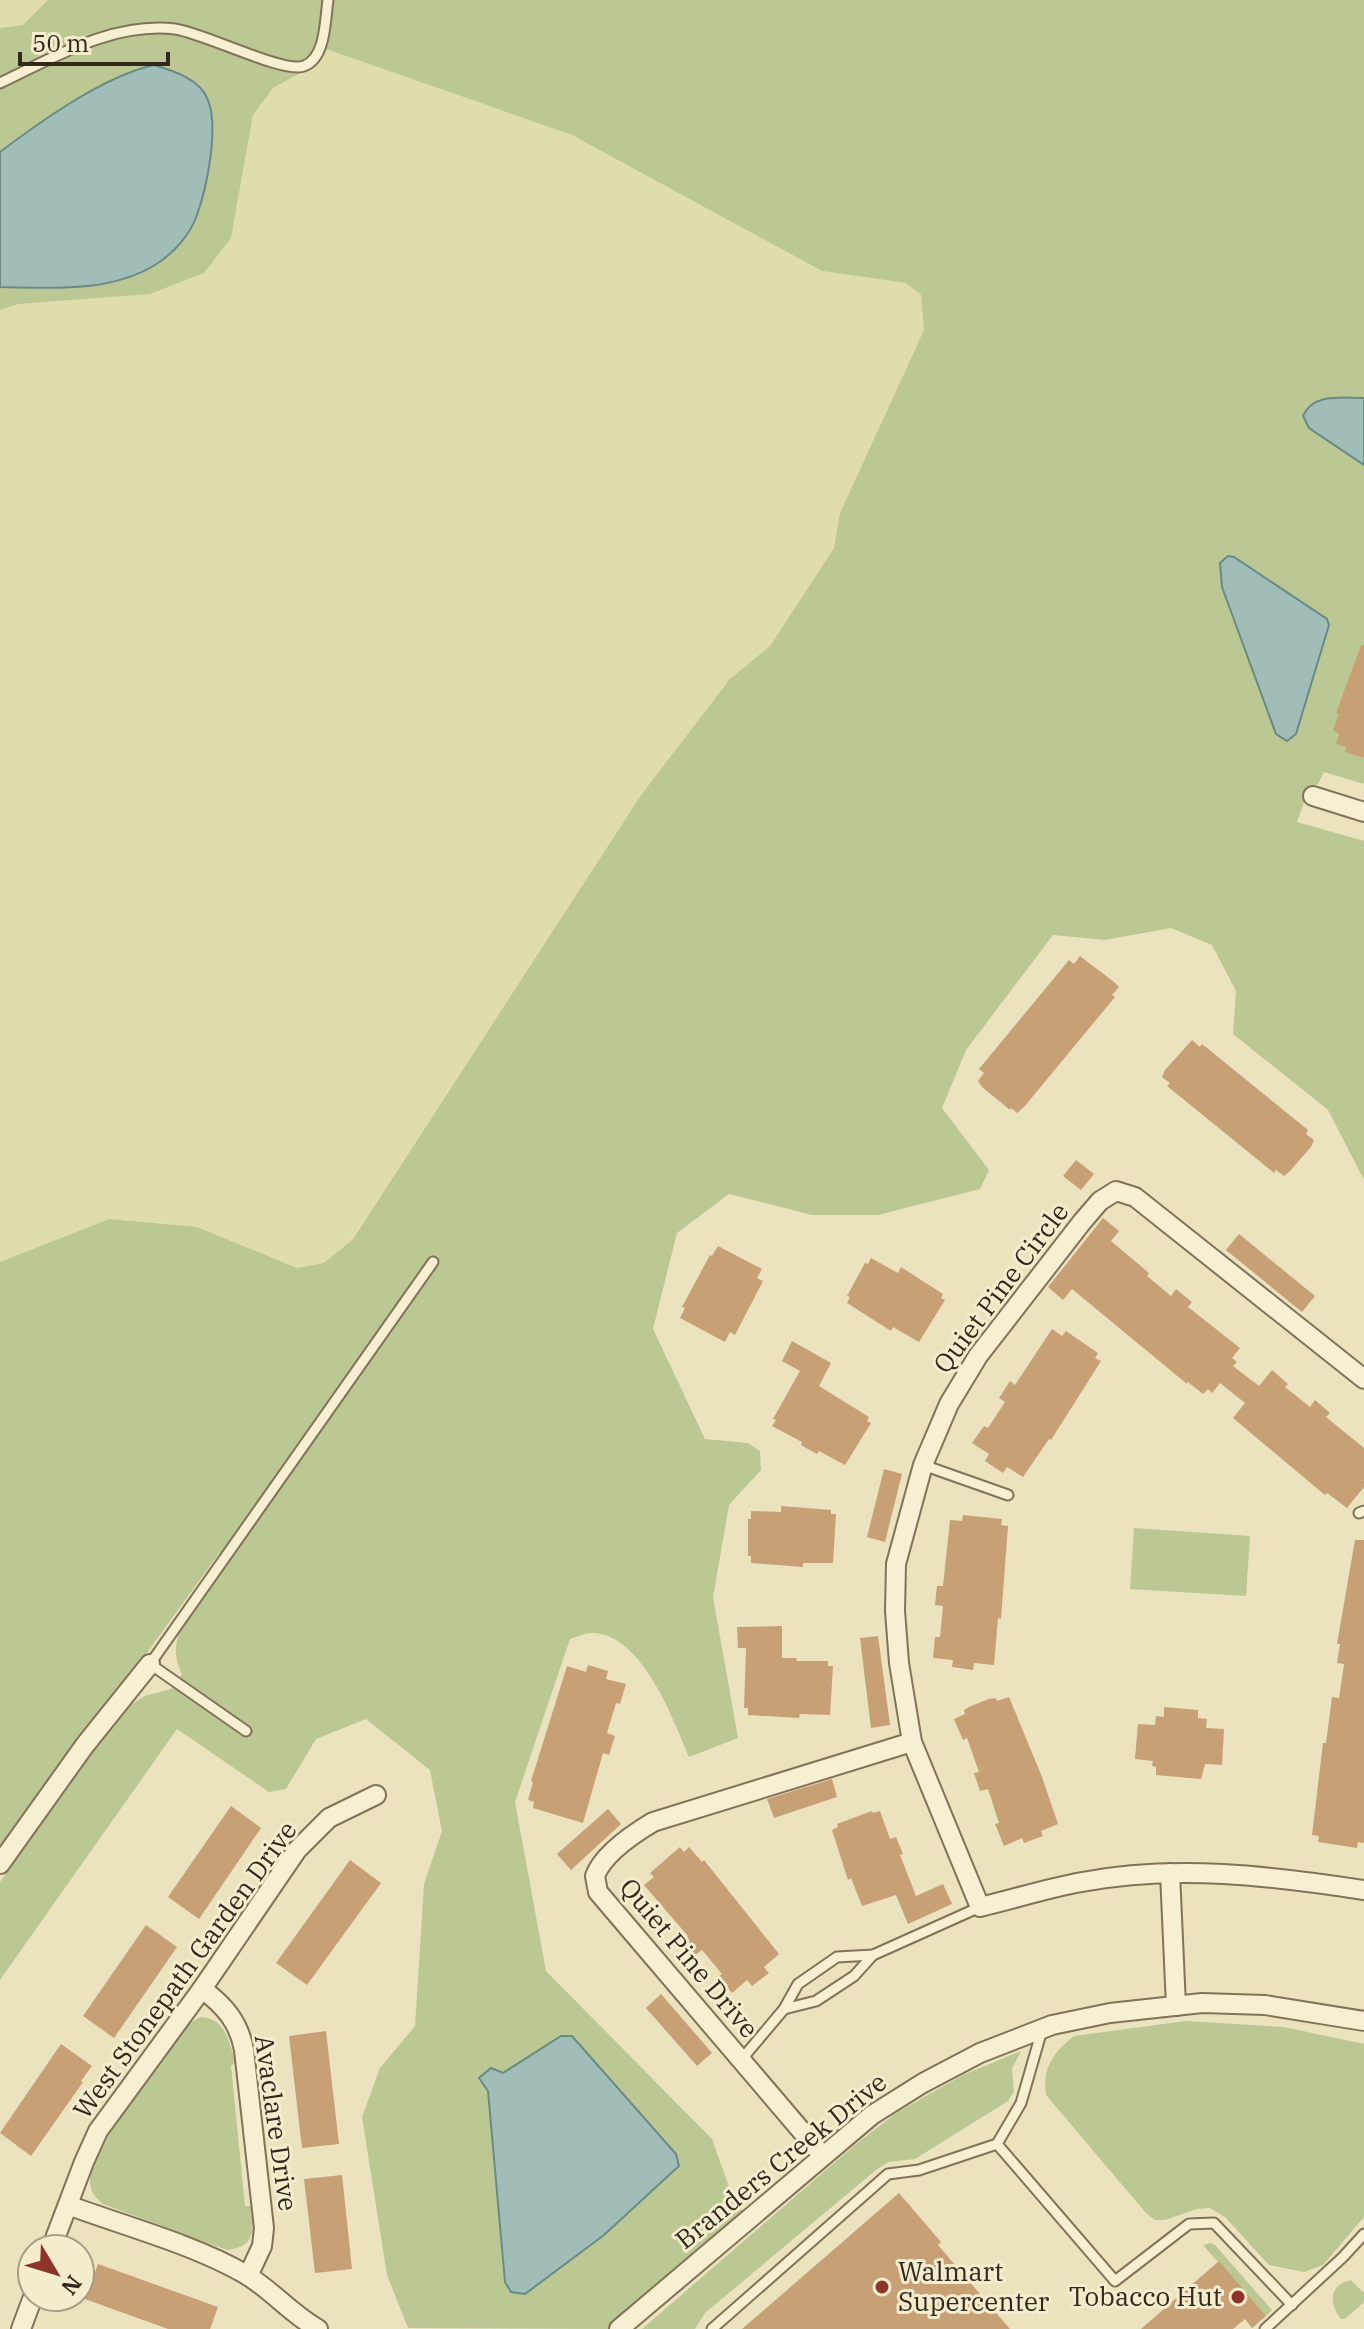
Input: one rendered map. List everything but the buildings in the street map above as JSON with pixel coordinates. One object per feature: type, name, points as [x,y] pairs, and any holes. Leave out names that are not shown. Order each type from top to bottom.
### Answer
[{"type":"street","points":[[1313,796],[1364,812]]},
{"type":"street","name":"Quiet Pine Circle","points":[[980,1907],[912,1742],[899,1663],[895,1611],[896,1564],[923,1465],[949,1404],[978,1356],[1100,1201],[1116,1191],[1135,1197],[1364,1379]]},
{"type":"street","points":[[0,1864],[85,1745],[150,1664]]},
{"type":"street","name":"Quiet Pine Drive","points":[[822,2155],[598,1892],[595,1876],[597,1869],[653,1822],[912,1742]]},
{"type":"street","name":"West Stonepath Garden Drive","points":[[57,2233],[98,2131],[202,1989],[297,1850],[329,1818],[376,1795]]},
{"type":"street","points":[[980,1907],[1083,1881],[1170,1873],[1260,1875],[1364,1890]]},
{"type":"street","points":[[1170,1873],[1176,2006]]},
{"type":"street","name":"Avaclare Drive","points":[[202,1989],[221,2003],[233,2019],[244,2050],[264,2228],[262,2246],[248,2276]]},
{"type":"street","name":"Branders Creek Drive","points":[[619,2329],[872,2115],[980,2053],[1042,2029],[1110,2013],[1202,2003],[1265,2005],[1364,2021]]},
{"type":"street","points":[[68,2205],[220,2261],[248,2276],[303,2321],[318,2329]]},
{"type":"lane","points":[[0,83],[93,40],[147,28],[175,29],[203,35],[287,68],[304,66],[314,60],[319,50],[328,0]]},
{"type":"lane","points":[[246,1731],[150,1664],[433,1262]]},
{"type":"lane","points":[[923,1465],[1008,1495]]},
{"type":"lane","points":[[741,2060],[784,2009],[798,1984],[837,1957],[873,1955],[980,1907]]},
{"type":"lane","points":[[784,2009],[816,2001],[854,1976],[873,1955]]},
{"type":"lane","points":[[712,2329],[888,2174],[919,2170],[997,2144],[1021,2103],[1042,2029]]},
{"type":"lane","points":[[997,2144],[1115,2281],[1189,2224],[1214,2223],[1292,2305]]},
{"type":"lane","points":[[1265,2329],[1364,2234]]},
{"type":"shaded area","points":[[0,0],[48,0],[23,25],[0,28]]},
{"type":"shaded area","points":[[325,49],[572,135],[822,271],[906,283],[921,295],[924,330],[840,513],[834,548],[770,646],[730,679],[641,795],[353,1238],[324,1263],[297,1268],[197,1227],[109,1219],[0,1262],[0,310],[231,238],[253,115],[273,88],[313,66]]},
{"type":"green space","points":[[48,0],[1364,0],[1364,784],[1324,772],[1318,784],[1309,788],[1297,822],[1364,841],[1364,1180],[1328,1110],[1233,1034],[1236,991],[1212,945],[1171,928],[1105,940],[1053,935],[966,1050],[942,1108],[989,1170],[980,1189],[878,1215],[812,1215],[729,1194],[677,1233],[653,1329],[705,1439],[748,1443],[760,1451],[761,1470],[729,1505],[713,1597],[738,1738],[689,1757],[665,1702],[642,1664],[612,1638],[595,1633],[582,1635],[570,1639],[515,1802],[546,1971],[712,2139],[729,2187],[744,2213],[608,2329],[408,2328],[387,2275],[362,2117],[380,2068],[415,2026],[424,1884],[442,1831],[430,1770],[366,1719],[316,1739],[286,1789],[269,1792],[177,1729],[0,1980],[0,1882],[121,1711],[145,1696],[171,1689],[182,1674],[176,1646],[179,1634],[214,1577],[220,1552],[0,1856],[0,1262],[109,1219],[197,1227],[297,1268],[324,1263],[353,1239],[641,795],[730,679],[770,646],[834,548],[840,513],[924,330],[921,295],[906,283],[822,271],[572,135],[326,49],[313,66],[273,88],[253,115],[231,238],[204,273],[150,294],[19,304],[0,310],[0,287],[53,289],[197,216],[208,168],[212,126],[130,71],[36,125],[0,152],[0,28],[23,25]]},
{"type":"green space","points":[[1134,1528],[1250,1536],[1246,1596],[1130,1589]]},
{"type":"green space","points":[[200,2017],[209,2018],[221,2026],[236,2062],[231,2066],[245,2206],[251,2206],[253,2223],[248,2241],[227,2250],[103,2204],[94,2195],[90,2183],[93,2167],[115,2125],[190,2023]]},
{"type":"green space","points":[[1186,2021],[1284,2027],[1364,2044],[1364,2217],[1323,2265],[1304,2272],[1269,2265],[1225,2217],[1210,2208],[1155,2220],[1046,2095],[1046,2077],[1051,2062],[1074,2036]]},
{"type":"green space","points":[[1021,2051],[1012,2069],[1014,2091],[1008,2101],[915,2159],[889,2162],[876,2170],[705,2313],[695,2329],[642,2329],[896,2113],[963,2075]]},
{"type":"green space","points":[[1210,2243],[1272,2310],[1266,2316],[1203,2245]]},
{"type":"green space","points":[[1351,2280],[1364,2293],[1364,2302],[1341,2319],[1334,2307],[1333,2296],[1338,2286]]},
{"type":"water","points":[[154,65],[193,81],[204,93],[211,112],[212,141],[208,174],[197,215],[185,237],[155,265],[119,280],[79,287],[0,287],[0,152],[94,89]]},
{"type":"water","points":[[1364,398],[1364,465],[1309,428],[1303,416],[1314,403],[1321,400]]},
{"type":"water","points":[[1228,556],[1327,619],[1329,625],[1296,734],[1287,741],[1276,734],[1222,587],[1220,563]]},
{"type":"water","points":[[561,2036],[572,2036],[676,2154],[679,2166],[604,2235],[525,2294],[511,2292],[505,2282],[488,2091],[479,2078],[491,2068],[503,2073]]},
{"type":"place","name":"Walmart Supercenter","points":[[882,2287]]},
{"type":"place","name":"Tobacco Hut","points":[[1238,2297]]}]
